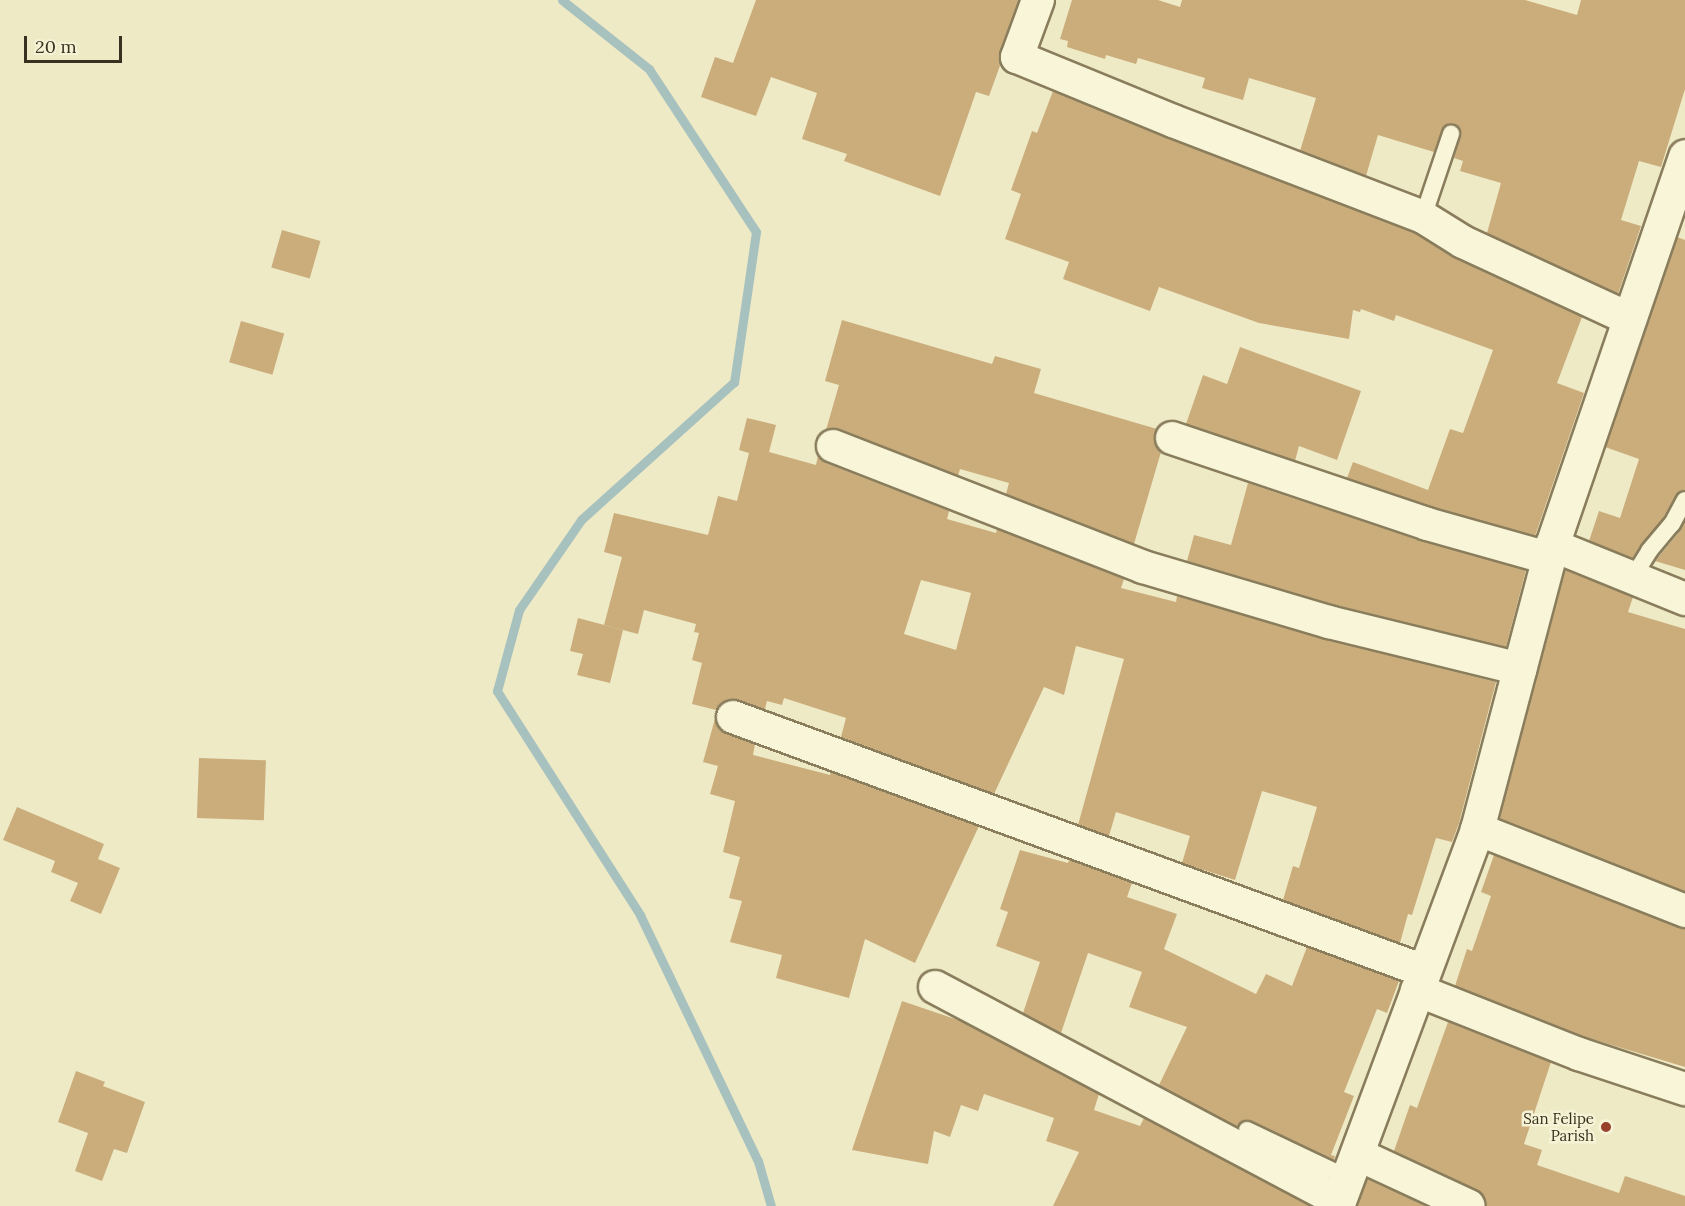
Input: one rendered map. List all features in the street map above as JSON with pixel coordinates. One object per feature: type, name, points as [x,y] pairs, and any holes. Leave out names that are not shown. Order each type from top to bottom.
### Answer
[{"type":"main road","points":[[1345,1185],[1477,829],[1550,551],[1685,156]]},
{"type":"street","points":[[1038,0],[1017,57],[1173,121],[1423,217],[1463,242],[1630,319]]},
{"type":"street","points":[[1172,438],[1427,524],[1550,551],[1633,577],[1685,598]]},
{"type":"street","points":[[833,446],[1143,567],[1329,622],[1520,669]]},
{"type":"street","points":[[733,717],[1420,981],[1579,1054],[1685,1089]]},
{"type":"street","points":[[1477,829],[1685,911]]},
{"type":"street","points":[[935,987],[1345,1185],[1470,1206]]},
{"type":"lane","points":[[1423,217],[1451,134]]},
{"type":"lane","points":[[1633,577],[1649,551],[1672,524],[1685,500]]},
{"type":"lane","points":[[1246,1130],[1345,1185]]},
{"type":"building","points":[[756,0],[1019,0],[1000,51],[1001,63],[989,96],[976,92],[940,196],[844,161],[847,154],[802,139],[817,93],[771,77],[756,116],[701,97],[715,57],[733,63]]},
{"type":"building","points":[[1072,0],[1158,0],[1180,7],[1182,0],[1525,0],[1577,15],[1581,0],[1685,0],[1685,89],[1661,167],[1639,161],[1621,220],[1641,226],[1618,294],[1487,233],[1501,183],[1460,171],[1463,161],[1454,158],[1461,133],[1455,124],[1444,127],[1434,152],[1378,135],[1366,176],[1300,151],[1316,98],[1249,78],[1243,100],[1202,88],[1205,78],[1138,58],[1136,64],[1106,55],[1105,59],[1067,47],[1068,41],[1060,39]]},
{"type":"building","points":[[1053,91],[1415,233],[1455,258],[1582,317],[1557,383],[1584,393],[1535,536],[1432,507],[1347,478],[1353,462],[1428,490],[1450,429],[1463,433],[1493,350],[1396,315],[1394,321],[1361,309],[1360,312],[1353,310],[1349,339],[1259,323],[1159,287],[1150,311],[1063,279],[1069,262],[1005,239],[1021,194],[1011,190],[1032,131],[1037,133]]},
{"type":"building","points":[[282,230],[320,241],[310,279],[271,267]]},
{"type":"building","points":[[1677,237],[1685,240],[1685,490],[1676,495],[1663,518],[1632,558],[1589,541],[1599,511],[1620,518],[1639,459],[1605,447]]},
{"type":"building","points":[[842,320],[992,364],[995,356],[1041,369],[1034,393],[1157,429],[1154,441],[1161,452],[1134,544],[1006,494],[1009,483],[960,469],[958,476],[840,429],[826,430],[839,385],[825,381]]},
{"type":"building","points":[[241,321],[284,333],[272,375],[229,362]]},
{"type":"building","points":[[1240,347],[1361,391],[1337,460],[1299,446],[1295,461],[1186,424],[1203,375],[1227,384]]},
{"type":"building","points":[[747,418],[776,425],[769,452],[816,465],[818,456],[826,463],[949,511],[947,519],[996,533],[997,529],[1124,579],[1121,588],[1176,602],[1177,596],[1325,639],[1496,682],[1459,823],[1452,842],[1436,838],[1412,915],[1408,914],[1400,943],[1283,900],[1293,866],[1299,868],[1317,807],[1262,791],[1235,880],[1182,863],[1190,836],[1116,812],[1109,836],[1078,825],[1124,659],[1076,646],[1064,695],[1044,687],[994,794],[841,737],[846,718],[784,698],[782,705],[767,701],[765,709],[731,699],[722,703],[716,710],[692,704],[702,663],[692,660],[699,633],[694,632],[696,624],[644,610],[638,634],[604,625],[622,557],[604,552],[614,513],[708,535],[718,496],[737,501],[749,453],[739,450]],"holes":[[[921,580],[971,593],[956,650],[904,634]]]},
{"type":"building","points":[[1248,483],[1421,541],[1526,570],[1506,647],[1334,605],[1187,561],[1194,535],[1231,545]]},
{"type":"building","points":[[1685,522],[1685,570],[1655,561],[1680,531]]},
{"type":"building","points":[[1565,570],[1633,597],[1628,612],[1685,629],[1685,892],[1499,818]]},
{"type":"building","points":[[578,618],[623,630],[610,683],[577,675],[583,654],[570,651]]},
{"type":"building","points":[[716,715],[720,729],[755,744],[753,755],[830,775],[831,772],[979,826],[915,963],[865,939],[849,998],[776,978],[782,955],[730,942],[742,901],[729,898],[740,857],[723,852],[735,801],[710,794],[718,766],[703,762]]},
{"type":"building","points":[[199,758],[266,760],[264,820],[197,818]]},
{"type":"building","points":[[17,807],[104,844],[98,859],[120,868],[101,914],[70,901],[78,883],[51,872],[55,861],[3,840]]},
{"type":"building","points":[[1020,850],[1068,863],[1069,860],[1132,883],[1127,897],[1177,914],[1164,949],[1256,994],[1266,974],[1292,986],[1307,947],[1399,981],[1387,1013],[1377,1009],[1344,1092],[1354,1096],[1331,1155],[1335,1156],[1334,1160],[1252,1121],[1242,1121],[1237,1127],[1159,1085],[1187,1027],[1129,1007],[1142,972],[1088,953],[1061,1033],[1023,1013],[1040,962],[996,946],[1008,912],[1000,909]]},
{"type":"building","points":[[1494,855],[1685,929],[1685,1067],[1585,1037],[1455,986],[1467,949],[1472,951],[1491,896],[1481,892]]},
{"type":"building","points":[[902,1001],[961,1021],[1099,1094],[1094,1110],[1140,1126],[1144,1118],[1310,1206],[1053,1206],[1079,1152],[1046,1141],[1054,1118],[984,1094],[978,1111],[961,1105],[950,1137],[934,1131],[928,1164],[852,1150]]},
{"type":"building","points":[[1448,1022],[1551,1062],[1524,1144],[1542,1150],[1537,1165],[1619,1193],[1625,1176],[1685,1196],[1685,1206],[1487,1206],[1484,1196],[1477,1190],[1394,1151],[1410,1105],[1417,1108]]},
{"type":"building","points":[[76,1071],[105,1082],[103,1086],[145,1102],[127,1153],[114,1149],[102,1181],[75,1171],[88,1133],[58,1122]]},
{"type":"building","points":[[1367,1179],[1426,1206],[1357,1206]]},
{"type":"waterway","points":[[562,0],[649,69],[756,232],[734,382],[581,520],[519,610],[497,691],[640,915],[758,1161],[771,1206]]},
{"type":"place","name":"San Felipe Parish","points":[[1606,1127]]}]
